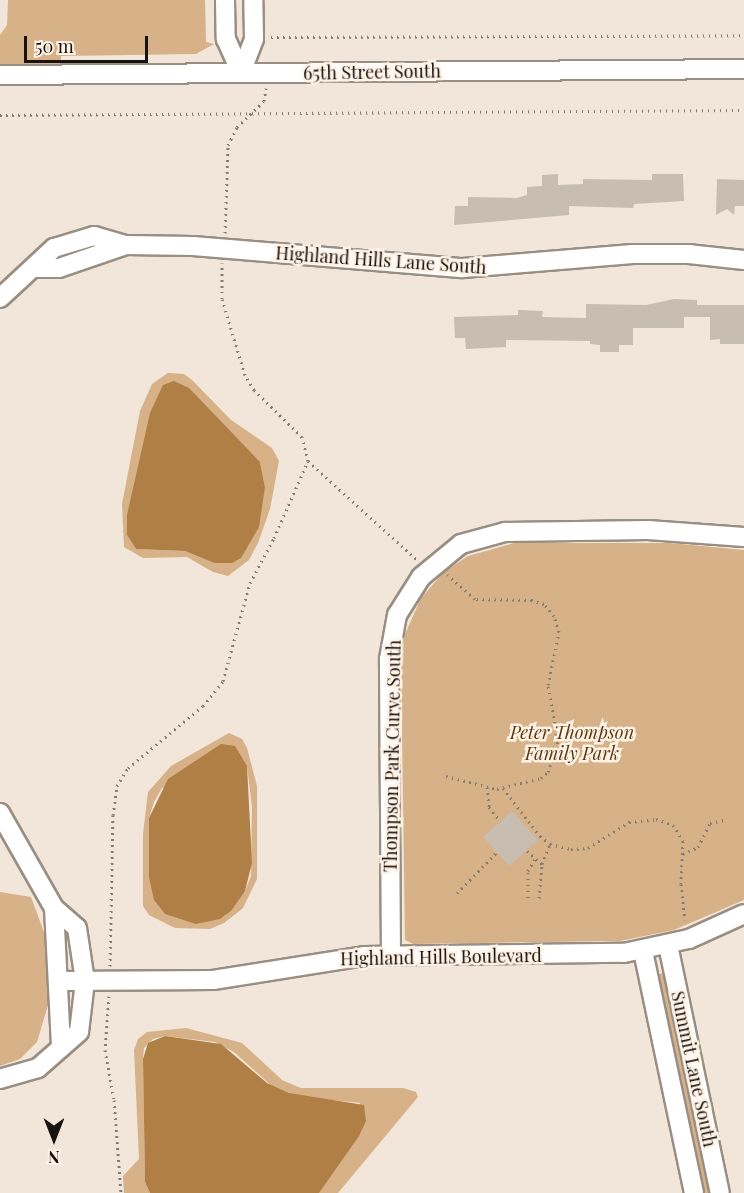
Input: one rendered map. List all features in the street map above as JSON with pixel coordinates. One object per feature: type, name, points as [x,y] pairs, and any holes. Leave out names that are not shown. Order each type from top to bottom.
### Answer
[{"type":"street","points":[[225,0],[226,39],[241,73]]},
{"type":"street","points":[[241,73],[254,39],[253,0]]},
{"type":"street","name":"65th Street South","points":[[0,75],[744,69]]},
{"type":"street","name":"Highland Hills Lane South","points":[[2,291],[35,268],[59,268],[126,245],[193,246],[463,268],[642,254],[744,260]]},
{"type":"street","name":"Thompson Park Curve South","points":[[391,956],[389,659],[397,615],[421,577],[462,544],[505,532],[648,530],[744,537]]},
{"type":"street","points":[[0,813],[54,908],[77,928],[85,981],[79,1032],[32,1071],[0,1079]]},
{"type":"street","points":[[54,908],[60,981],[58,1026],[61,1048]]},
{"type":"street","name":"Highland Hills Boulevard","points":[[60,981],[213,980],[334,958],[597,955],[642,951],[668,945],[744,914]]},
{"type":"street","name":"Summit Lane South","points":[[668,945],[720,1193]]},
{"type":"street","name":"Summit Lane South","points":[[642,951],[694,1193]]},
{"type":"path","points":[[266,38],[744,36]]},
{"type":"path","points":[[225,233],[227,148],[237,127],[250,115],[266,93]]},
{"type":"path","points":[[0,115],[744,110]]},
{"type":"path","points":[[222,268],[222,299],[245,375],[254,390],[302,437],[308,461],[412,558]]},
{"type":"path","points":[[111,960],[113,814],[117,786],[128,768],[203,706],[223,681],[250,583],[274,538],[308,461]]},
{"type":"path","points":[[446,776],[487,787],[503,788],[542,777],[552,766],[556,751],[548,685],[559,637],[554,616],[544,604],[532,600],[474,599],[450,576]]},
{"type":"path","points":[[535,750],[556,751]]},
{"type":"path","points":[[487,787],[489,807],[500,822]]},
{"type":"path","points":[[503,788],[520,814],[550,844],[583,850],[623,824],[656,819],[678,830],[683,854],[681,884],[684,920]]},
{"type":"path","points":[[683,854],[698,847],[713,822],[724,820]]},
{"type":"path","points":[[539,898],[542,864],[550,844]]},
{"type":"path","points":[[526,851],[542,864]]},
{"type":"path","points":[[457,893],[497,852]]},
{"type":"path","points":[[528,898],[528,871],[535,859]]},
{"type":"path","points":[[109,998],[105,1050],[115,1109],[121,1193]]},
{"type":"green space","points":[[8,0],[205,0],[206,42],[214,44],[196,54],[61,56],[61,65],[0,65],[0,35],[7,25]]},
{"type":"green space","points":[[168,373],[184,374],[231,420],[272,448],[279,461],[270,509],[258,543],[249,560],[228,576],[213,572],[187,557],[143,558],[124,547],[122,504],[140,411],[152,384]],"holes":[[[218,420],[260,462],[265,487],[214,563],[185,551],[136,549],[127,535],[127,515]]]},
{"type":"green space","name":"Peter Thompson Family Park","points":[[514,543],[670,543],[744,550],[744,900],[674,930],[620,941],[413,944],[405,940],[401,658],[405,634],[421,598],[444,572],[468,556]]},
{"type":"green space","points":[[229,733],[242,739],[247,748],[257,786],[257,879],[243,908],[224,923],[210,929],[175,928],[149,915],[143,906],[143,834],[148,792],[171,766]],"holes":[[[247,766],[252,807],[251,876],[245,891],[225,916],[196,924],[149,877],[149,818],[154,802],[162,788]]]},
{"type":"green space","points":[[0,892],[31,897],[48,943],[51,995],[37,1042],[20,1059],[0,1066]]},
{"type":"green space","points":[[665,973],[712,1193],[703,1193],[656,975]]},
{"type":"green space","points":[[186,1028],[242,1043],[282,1080],[301,1088],[403,1088],[416,1092],[418,1097],[338,1193],[319,1193],[360,1103],[302,1097],[274,1088],[234,1052],[215,1042],[165,1036],[153,1039],[144,1048],[143,1058],[145,1182],[150,1193],[124,1193],[123,1176],[139,1159],[134,1050],[138,1039],[147,1032]]},
{"type":"shaded area","points":[[174,381],[189,388],[260,462],[265,487],[259,527],[241,558],[232,563],[214,563],[185,551],[136,549],[127,535],[127,515],[150,413],[163,385]]},
{"type":"shaded area","points":[[221,744],[235,746],[247,766],[252,863],[245,891],[231,911],[220,919],[196,924],[165,914],[154,900],[149,877],[149,818],[168,779]]},
{"type":"shaded area","points":[[165,1036],[221,1044],[267,1083],[289,1093],[364,1105],[366,1121],[359,1136],[319,1193],[150,1193],[145,1182],[143,1059],[148,1043]]},
{"type":"building","points":[[558,174],[558,185],[583,184],[583,179],[652,180],[652,174],[683,174],[684,201],[634,204],[633,208],[569,206],[569,215],[454,225],[455,206],[468,206],[468,197],[517,198],[527,195],[527,187],[542,186],[542,175]]},
{"type":"building","points":[[717,179],[744,180],[744,206],[735,206],[734,215],[727,209],[716,215]]},
{"type":"building","points":[[674,299],[697,300],[697,305],[744,305],[744,344],[720,344],[720,339],[710,340],[710,317],[684,317],[684,328],[633,328],[633,345],[619,345],[619,352],[600,352],[600,345],[590,344],[590,341],[506,340],[506,347],[466,349],[465,338],[455,338],[454,317],[518,315],[518,310],[543,311],[542,317],[586,318],[586,304],[646,305]]},
{"type":"building","points":[[512,811],[538,840],[509,866],[483,837]]}]
